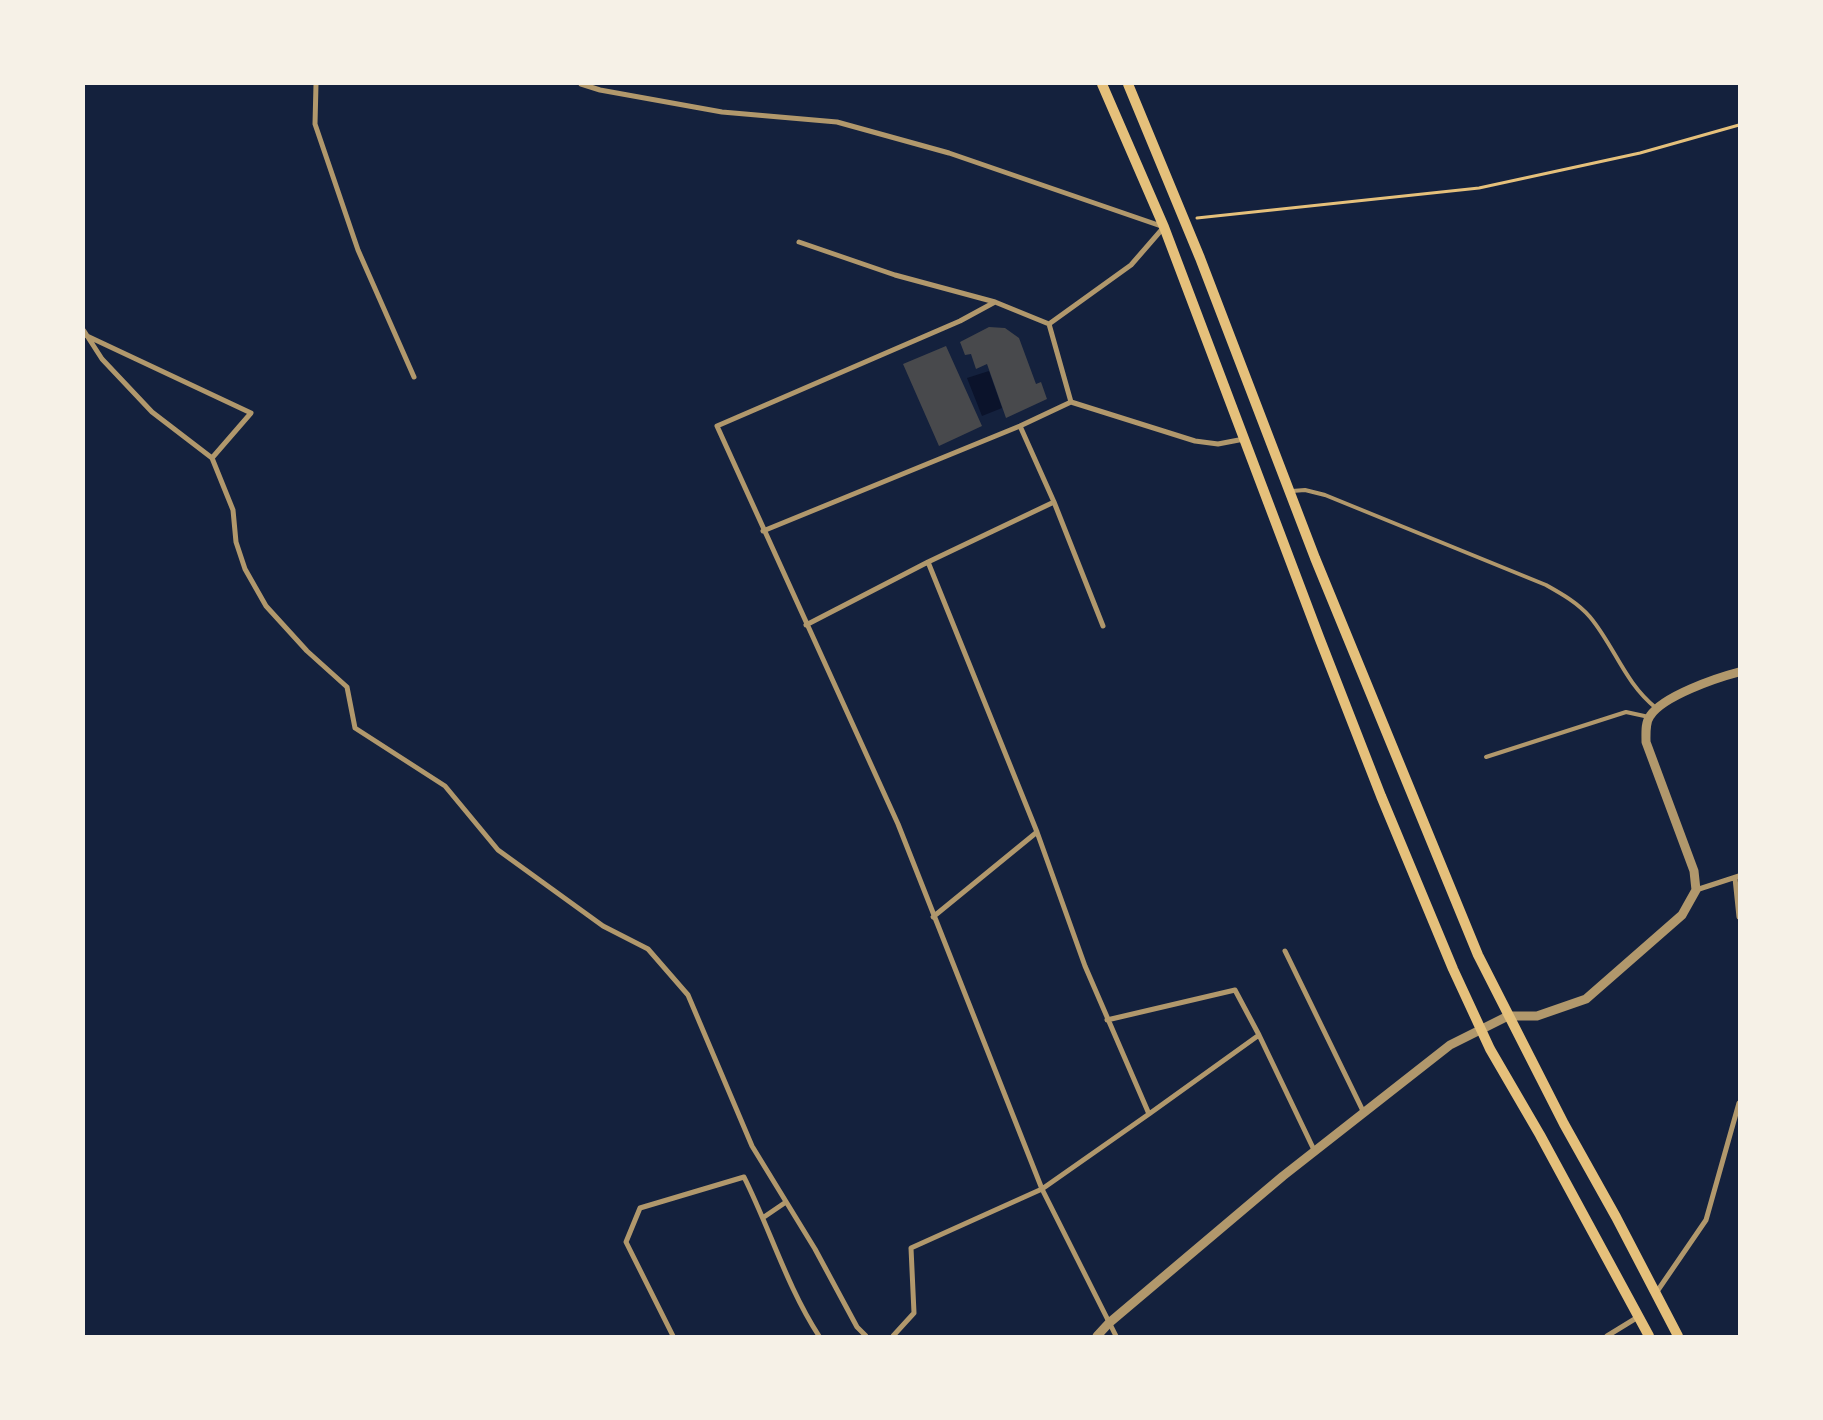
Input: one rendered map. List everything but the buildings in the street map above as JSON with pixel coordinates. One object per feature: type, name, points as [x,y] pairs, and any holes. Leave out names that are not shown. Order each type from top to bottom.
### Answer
[{"type":"main road","points":[[1102,84],[1164,227],[1380,796],[1480,1030],[1649,1336]]},
{"type":"main road","points":[[1128,84],[1184,219],[1290,492],[1478,955],[1508,1016],[1678,1336]]},
{"type":"street","points":[[316,84],[315,124],[358,250],[414,377]]},
{"type":"street","points":[[581,84],[600,90],[722,112],[837,122],[949,153],[1164,227],[1131,265],[1049,324]]},
{"type":"street","points":[[799,242],[895,275],[995,302],[1049,324]]},
{"type":"street","points":[[995,302],[960,320],[717,426],[763,531],[898,824],[933,917],[1042,1189],[1116,1336]]},
{"type":"street","points":[[1049,324],[1072,402]]},
{"type":"street","points":[[85,333],[102,359],[152,412],[212,458],[233,510],[236,542],[245,569],[266,606],[307,651],[347,687],[355,728],[445,786],[498,850],[603,926],[648,949],[688,995],[752,1146],[815,1249],[857,1327],[866,1336]]},
{"type":"street","points":[[85,333],[251,413],[212,458]]},
{"type":"street","points":[[763,531],[1020,426],[1072,402],[1195,441],[1218,444],[1244,439]]},
{"type":"street","points":[[1020,426],[1054,502],[1103,626]]},
{"type":"street","points":[[806,625],[928,562],[1054,502]]},
{"type":"street","points":[[928,562],[1037,832],[1084,966],[1149,1114]]},
{"type":"street","points":[[1097,1336],[1110,1323],[1315,1152],[1450,1045],[1508,1016],[1537,1016],[1586,999],[1682,915],[1696,890],[1694,872],[1646,742],[1649,716],[1667,701],[1719,677],[1739,672]]},
{"type":"street","points":[[933,917],[1037,832]]},
{"type":"street","points":[[1696,890],[1737,877],[1739,917]]},
{"type":"street","points":[[1285,951],[1364,1113]]},
{"type":"street","points":[[1107,1020],[1235,990],[1259,1035],[1315,1152]]},
{"type":"street","points":[[893,1336],[914,1313],[911,1248],[1042,1189],[1259,1035]]},
{"type":"street","points":[[1656,1294],[1706,1220],[1739,1103]]},
{"type":"street","points":[[673,1336],[626,1242],[640,1208],[744,1177],[764,1216],[803,1312],[819,1336]]},
{"type":"street","points":[[764,1216],[786,1202]]},
{"type":"street","points":[[1607,1336],[1638,1317]]},
{"type":"lane","points":[[1290,492],[1305,490],[1333,498],[1546,585],[1574,602],[1590,617],[1640,695],[1656,709]]},
{"type":"lane","points":[[1486,757],[1626,712],[1649,716]]},
{"type":"path","points":[[1184,219],[1478,188],[1640,154],[1739,125]]},
{"type":"water","points":[[989,371],[1002,408],[982,416],[967,378]]}]
